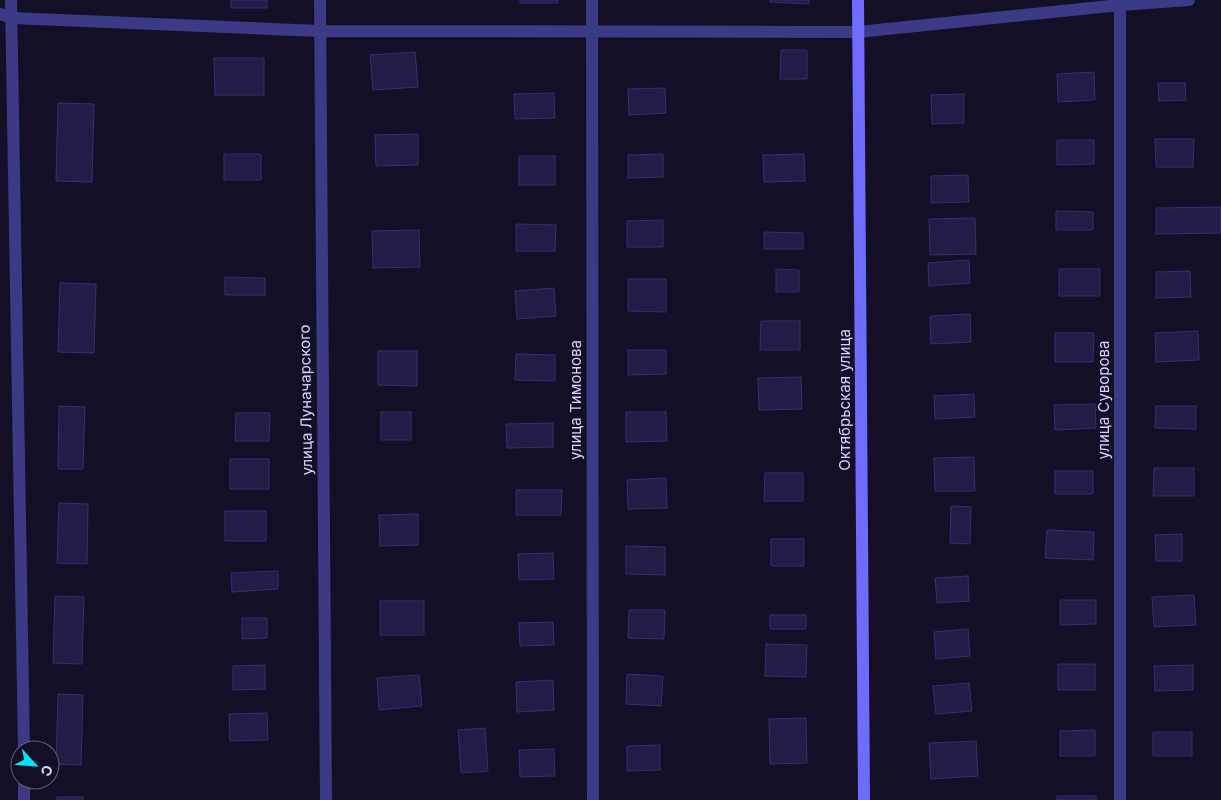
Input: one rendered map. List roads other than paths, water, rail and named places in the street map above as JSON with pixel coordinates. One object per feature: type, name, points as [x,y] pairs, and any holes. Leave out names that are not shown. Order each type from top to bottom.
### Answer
[{"type":"street","points":[[11,0],[6,16],[24,740]]},
{"type":"street","name":"улица Луначарского","points":[[320,0],[326,800]]},
{"type":"street","name":"улица Тимонова","points":[[592,0],[593,800]]},
{"type":"street","name":"Октябрьская улица","points":[[858,0],[864,800]]},
{"type":"street","points":[[6,16],[319,32],[858,32],[1120,2],[1189,0]]},
{"type":"street","name":"улица Суворова","points":[[1120,2],[1120,800]]}]
